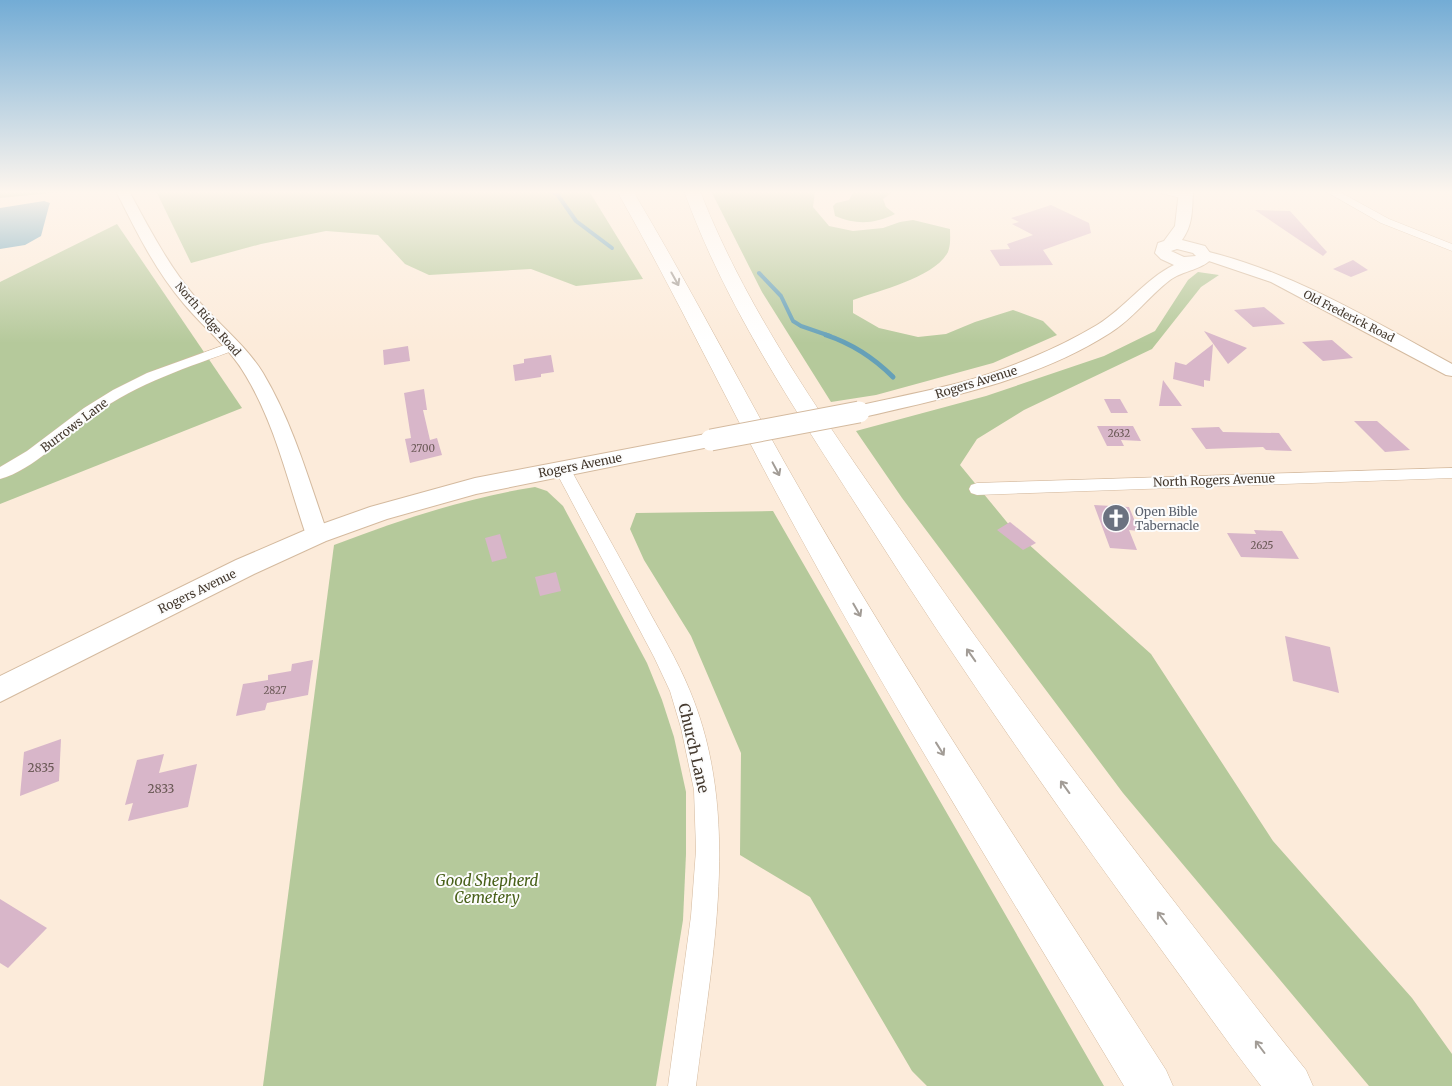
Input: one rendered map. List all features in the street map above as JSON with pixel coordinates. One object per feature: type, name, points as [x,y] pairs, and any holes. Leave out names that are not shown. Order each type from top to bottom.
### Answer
[{"type":"highway","points":[[654,242],[797,507],[857,610],[938,745],[1150,1086]]},
{"type":"highway","points":[[712,242],[718,257],[777,359],[932,599],[1123,866],[1290,1086]]},
{"type":"main road","points":[[1165,276],[1168,250],[1174,242]]},
{"type":"main road","points":[[1192,242],[1199,257]]},
{"type":"main road","points":[[1168,250],[1185,244],[1199,257]]},
{"type":"main road","name":"Rogers Avenue","points":[[0,690],[237,571],[317,535],[426,499],[475,486],[562,468],[859,412],[967,387],[1048,358],[1104,329],[1128,311],[1165,276],[1199,257]]},
{"type":"street","name":"North Ridge Road","points":[[149,242],[160,262],[190,301],[234,346],[254,374],[275,412],[317,535]]},
{"type":"street","points":[[1436,242],[1452,248]]},
{"type":"street","name":"Old Frederick Road","points":[[1199,257],[1243,267],[1276,279],[1324,302],[1452,371]]},
{"type":"street","name":"Burrows Lane","points":[[0,474],[33,455],[89,411],[118,393],[152,376],[234,346]]},
{"type":"street","name":"Church Lane","points":[[562,468],[680,691],[692,728],[705,790],[708,850],[704,916],[682,1086]]},
{"type":"street","name":"North Rogers Avenue","points":[[977,489],[1452,473]]},
{"type":"green space","points":[[81,242],[129,242],[242,408],[0,504],[0,282]]},
{"type":"green space","points":[[181,242],[273,242],[261,244],[191,263]]},
{"type":"green space","points":[[384,242],[620,242],[643,279],[576,286],[531,269],[429,275],[405,264]]},
{"type":"green space","points":[[737,242],[950,242],[948,252],[931,269],[905,282],[853,300],[853,313],[879,328],[918,337],[946,334],[975,322],[1013,310],[1043,321],[1057,335],[993,363],[876,395],[831,402],[762,292]]},
{"type":"green space","points":[[1198,272],[1219,275],[1201,287],[1152,349],[1024,410],[977,439],[960,465],[1015,532],[1151,654],[1273,841],[1412,998],[1452,1054],[1452,1086],[1369,1086],[1123,793],[902,498],[856,431],[986,396],[1104,356],[1155,331],[1188,280]]},
{"type":"green space","name":"Good Shepherd Cemetery","points":[[535,487],[547,491],[563,506],[647,663],[674,737],[686,792],[683,920],[656,1086],[263,1086],[334,545],[433,511],[483,497]]},
{"type":"green space","points":[[773,511],[1104,1086],[927,1086],[912,1071],[810,897],[740,855],[741,753],[691,636],[644,560],[630,529],[636,513]]},
{"type":"water","points":[[0,242],[31,242],[25,245],[0,249]]},
{"type":"building","points":[[1014,242],[1066,242],[1043,250],[1053,265],[1000,266],[990,250],[1010,249],[1007,244]]},
{"type":"building","points":[[1302,242],[1318,242],[1327,252],[1323,256]]},
{"type":"building","points":[[1353,260],[1368,270],[1351,277],[1333,269]]},
{"type":"building","points":[[1264,307],[1285,324],[1253,327],[1234,310]]},
{"type":"building","points":[[1204,331],[1247,348],[1228,364]]},
{"type":"building","points":[[1332,340],[1353,358],[1323,361],[1302,342]]},
{"type":"building","points":[[1213,344],[1210,381],[1204,380],[1204,387],[1173,379],[1175,362],[1186,365]]},
{"type":"building","points":[[408,346],[410,361],[384,365],[383,350]]},
{"type":"building","points":[[551,355],[554,372],[541,374],[541,377],[515,381],[513,365],[524,363],[524,359]]},
{"type":"building","points":[[1163,380],[1182,406],[1159,406]]},
{"type":"building","points":[[424,389],[427,410],[423,410],[430,440],[437,438],[442,455],[410,463],[405,439],[411,438],[404,393]]},
{"type":"building","points":[[1104,399],[1120,399],[1128,413],[1111,413]]},
{"type":"building","points":[[1354,421],[1377,421],[1410,450],[1385,452]]},
{"type":"building","points":[[1097,426],[1133,426],[1141,441],[1121,440],[1124,446],[1107,446]]},
{"type":"building","points":[[1219,427],[1223,432],[1279,433],[1292,451],[1266,450],[1263,447],[1206,449],[1191,428]]},
{"type":"building","name":"Open Bible Tabernacle","points":[[1094,505],[1129,507],[1139,531],[1129,530],[1137,550],[1110,548]]},
{"type":"building","points":[[1010,522],[1036,543],[1023,550],[997,530]]},
{"type":"building","points":[[1254,530],[1282,531],[1299,559],[1241,557],[1227,533],[1256,534]]},
{"type":"building","points":[[500,534],[507,558],[492,562],[485,538]]},
{"type":"building","points":[[556,572],[561,591],[540,596],[535,577]]},
{"type":"building","points":[[1285,636],[1330,647],[1339,693],[1293,681]]},
{"type":"building","points":[[313,660],[308,695],[267,703],[265,710],[236,716],[243,684],[268,680],[268,675],[291,671],[292,664]]},
{"type":"building","points":[[61,739],[59,781],[20,796],[24,752]]},
{"type":"building","points":[[164,754],[159,773],[197,764],[188,807],[128,821],[133,803],[125,805],[137,760]]},
{"type":"building","points":[[0,899],[47,928],[8,968],[0,963]]},
{"type":"waterway","points":[[604,242],[612,248]]},
{"type":"waterway","points":[[759,273],[781,296],[793,321],[801,326],[830,336]]},
{"type":"waterway","points":[[826,335],[862,352],[893,377]]},
{"type":"place","name":"Open Bible Tabernacle","points":[[1116,518]]}]
